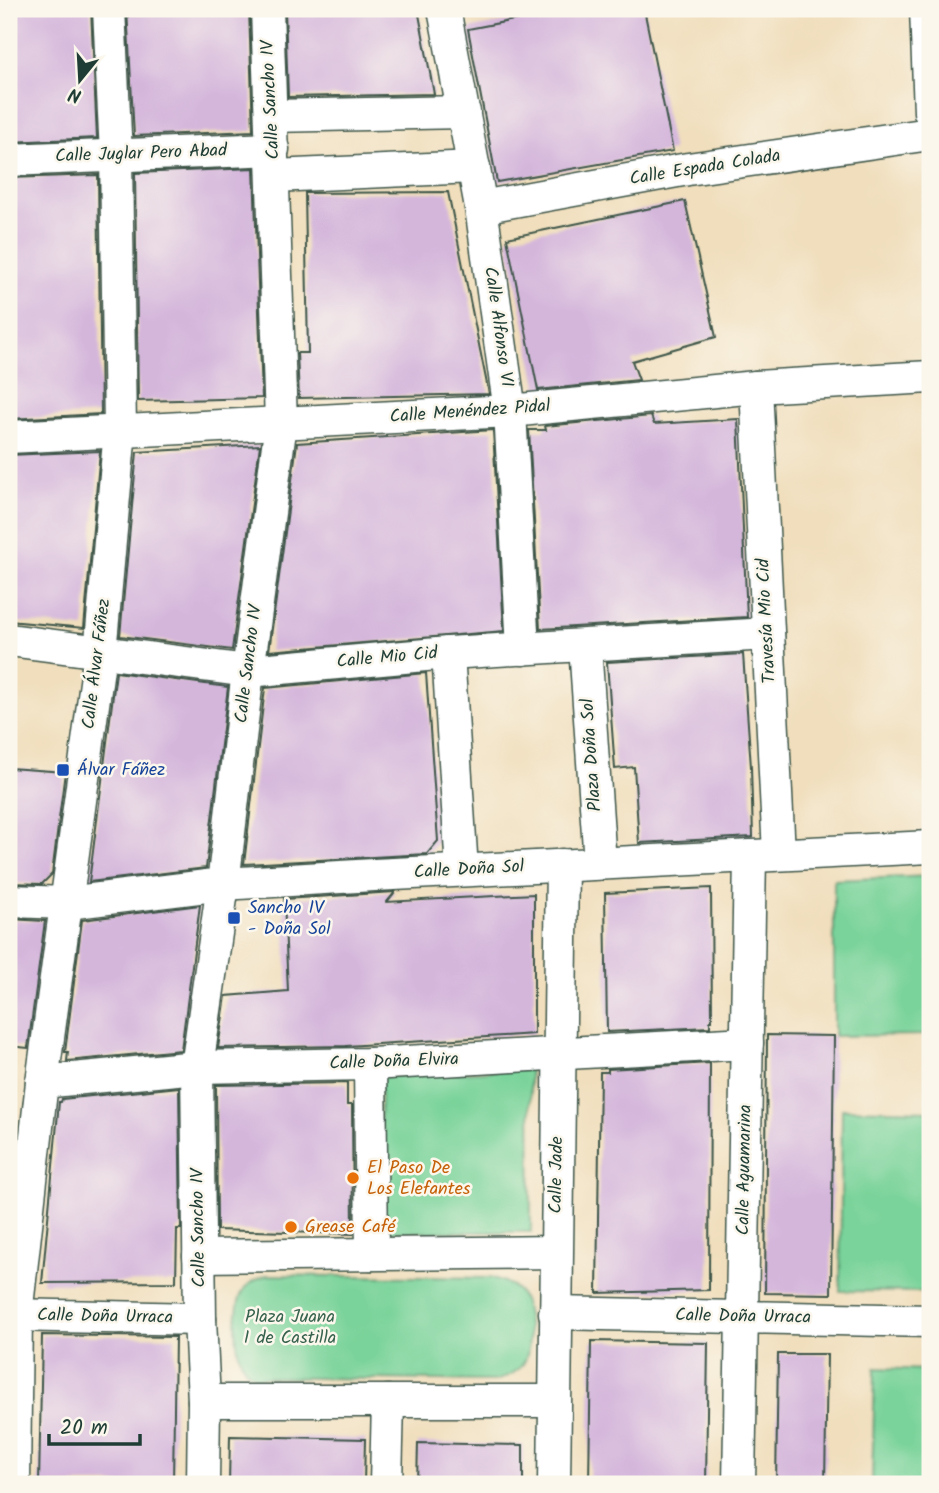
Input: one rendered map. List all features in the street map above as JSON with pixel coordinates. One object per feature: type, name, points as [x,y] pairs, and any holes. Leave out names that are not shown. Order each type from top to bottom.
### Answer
[{"type":"street","name":"Calle Álvar Fáñez","points":[[14,1484],[12,1315],[100,653],[120,430],[116,155],[109,9]]},
{"type":"street","name":"Calle Sancho IV","points":[[203,1484],[204,1401],[200,1319],[197,1068],[281,423],[267,9]]},
{"type":"street","points":[[926,9],[930,113]]},
{"type":"street","name":"Calle Alfonso VI","points":[[454,11],[464,112],[481,207],[510,411],[523,649]]},
{"type":"street","points":[[271,116],[464,112]]},
{"type":"street","name":"Calle Espada Colada","points":[[481,207],[688,169],[930,134]]},
{"type":"street","name":"Calle Juglar Pero Abad","points":[[9,159],[116,155],[274,163],[474,167]]},
{"type":"street","name":"Calle Menéndez Pidal","points":[[9,437],[510,411],[756,387],[930,377]]},
{"type":"street","name":"Travesía Mio Cid","points":[[756,387],[768,634],[764,855]]},
{"type":"street","name":"Calle Mio Cid","points":[[9,640],[248,671],[448,653],[768,634]]},
{"type":"street","name":"Plaza Doña Sol","points":[[585,646],[600,863]]},
{"type":"street","points":[[448,653],[462,870]]},
{"type":"street","name":"Calle Doña Sol","points":[[9,901],[67,903],[223,884],[930,847]]},
{"type":"street","name":"Calle Aguamarina","points":[[739,1484],[747,1043],[764,855]]},
{"type":"street","name":"Calle Jade","points":[[554,1484],[562,865]]},
{"type":"street","name":"Calle Doña Elvira","points":[[42,1082],[197,1068],[370,1064],[747,1043]]},
{"type":"street","points":[[370,1064],[372,1254]]},
{"type":"street","points":[[199,1256],[556,1252]]},
{"type":"street","name":"Calle Doña Urraca","points":[[555,1313],[930,1321]]},
{"type":"street","name":"Calle Doña Urraca","points":[[12,1315],[200,1319]]},
{"type":"street","points":[[204,1401],[554,1401]]},
{"type":"street","points":[[386,1484],[388,1401]]},
{"type":"green space","points":[[930,876],[930,1035],[834,1036],[834,880]]},
{"type":"green space","points":[[530,1069],[531,1232],[379,1232],[381,1077]]},
{"type":"green space","points":[[842,1109],[930,1111],[930,1292],[840,1291]]},
{"type":"green space","name":"Plaza Juana I de Castilla","points":[[267,1275],[493,1278],[506,1282],[521,1296],[527,1315],[529,1338],[526,1357],[514,1373],[495,1381],[256,1377],[242,1364],[237,1343],[236,1318],[244,1290]]},
{"type":"green space","points":[[875,1368],[930,1370],[930,1484],[872,1484]]},
{"type":"building","points":[[9,9],[91,9],[97,138],[9,142]]},
{"type":"building","points":[[127,9],[249,9],[253,131],[134,136]]},
{"type":"building","points":[[285,9],[418,9],[434,94],[288,97]]},
{"type":"building","points":[[572,9],[644,9],[673,151],[497,182],[468,29]]},
{"type":"building","points":[[254,168],[262,398],[138,401],[135,173]]},
{"type":"building","points":[[98,175],[101,414],[9,419],[9,178]]},
{"type":"building","points":[[448,192],[489,394],[299,398],[297,353],[308,353],[305,193]]},
{"type":"building","points":[[685,201],[716,337],[632,361],[639,380],[538,390],[507,238]]},
{"type":"building","points":[[651,416],[654,424],[738,419],[747,617],[540,629],[529,430],[546,430],[545,426]]},
{"type":"building","points":[[493,430],[504,631],[269,651],[297,443]]},
{"type":"building","points":[[260,445],[232,650],[120,636],[137,452]]},
{"type":"building","points":[[100,451],[84,628],[9,621],[9,455]]},
{"type":"building","points":[[743,654],[753,837],[639,843],[634,767],[615,769],[607,662]]},
{"type":"building","points":[[116,672],[228,687],[206,868],[89,882]]},
{"type":"building","points":[[426,673],[438,841],[427,854],[244,864],[265,688]]},
{"type":"building","points":[[9,768],[65,772],[52,874],[42,884],[9,883]]},
{"type":"building","points":[[711,888],[710,1027],[607,1032],[605,893]]},
{"type":"building","points":[[395,892],[387,902],[534,894],[534,1034],[346,1046],[218,1048],[226,996],[288,991],[284,899]]},
{"type":"building","points":[[200,905],[181,1050],[67,1061],[68,1052],[65,1052],[82,920]]},
{"type":"building","points":[[9,919],[45,921],[28,1048],[9,1046]]},
{"type":"building","points":[[767,1035],[834,1036],[831,1294],[765,1293]]},
{"type":"building","points":[[710,1063],[709,1290],[597,1293],[600,1072],[608,1072],[608,1069]]},
{"type":"building","points":[[347,1083],[347,1105],[352,1105],[353,1234],[217,1230],[216,1085]]},
{"type":"building","points":[[179,1087],[181,1229],[177,1229],[176,1282],[42,1283],[59,1102],[62,1099]]},
{"type":"building","points":[[42,1335],[175,1337],[173,1484],[39,1484]]},
{"type":"building","points":[[591,1341],[708,1343],[706,1484],[589,1484]]},
{"type":"building","points":[[778,1354],[827,1354],[825,1484],[776,1484]]},
{"type":"building","points":[[230,1436],[365,1439],[364,1484],[229,1484]]},
{"type":"building","points":[[418,1443],[523,1445],[523,1484],[417,1484]]},
{"type":"place","name":"Álvar Fáñez","points":[[63,770]]},
{"type":"place","name":"Sancho IV - Doña Sol","points":[[234,918]]},
{"type":"place","name":"El Paso De Los Elefantes","points":[[353,1178]]},
{"type":"place","name":"Grease Café","points":[[291,1227]]}]
